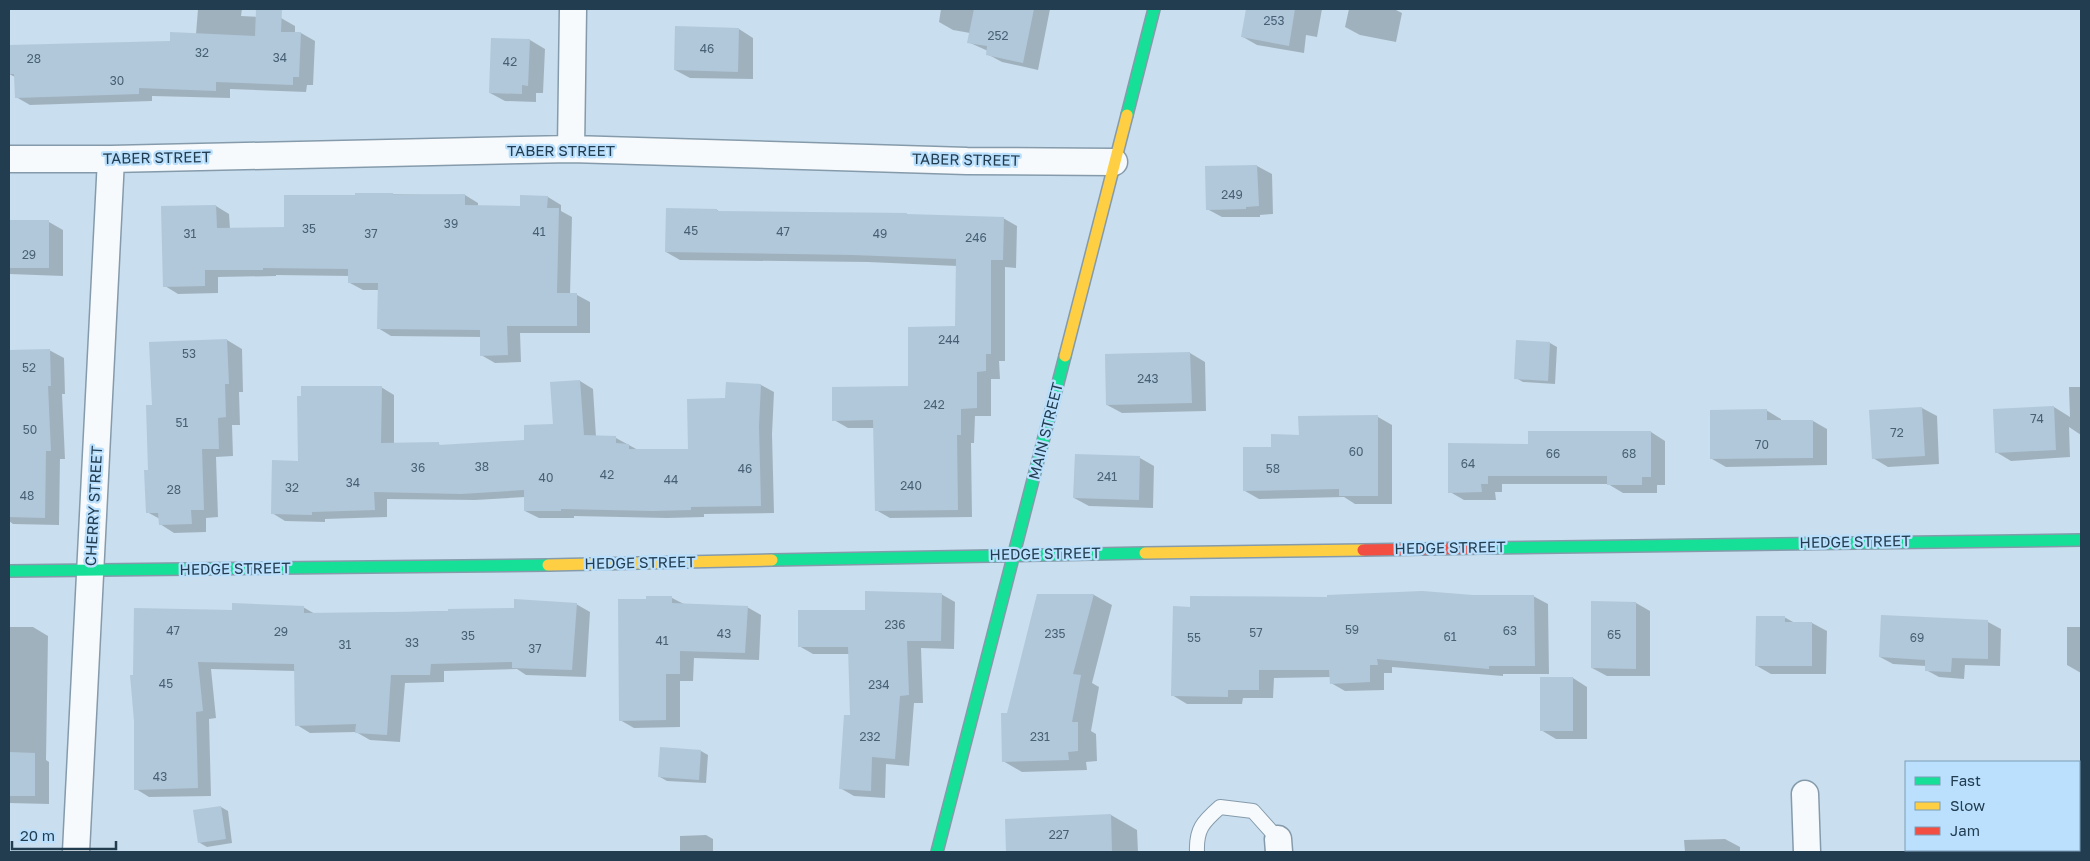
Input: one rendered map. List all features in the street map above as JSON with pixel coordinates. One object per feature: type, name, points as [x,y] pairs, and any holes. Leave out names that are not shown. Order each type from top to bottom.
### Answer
[{"type":"street","points":[[570,149],[573,9]]},
{"type":"street","name":"MAIN STREET","points":[[937,852],[1154,9]]},
{"type":"street","name":"TABER STREET","points":[[9,159],[111,159],[570,149],[967,161],[1114,162]]},
{"type":"street","name":"CHERRY STREET","points":[[76,852],[111,159]]},
{"type":"street","name":"HEDGE STREET","points":[[9,571],[546,565],[1015,554],[2081,540]]},
{"type":"street","points":[[1805,794],[1807,852]]},
{"type":"lane","points":[[1197,852],[1196,836],[1204,821],[1220,807],[1253,811],[1279,846]]},
{"type":"building","points":[[256,9],[282,9],[281,32],[301,32],[299,77],[293,77],[293,85],[216,82],[216,91],[139,88],[139,94],[15,98],[14,74],[9,74],[9,45],[170,41],[170,32],[255,36]]},
{"type":"building","points":[[974,9],[1034,9],[1023,63],[986,55],[987,46],[967,43]]},
{"type":"building","points":[[1246,9],[1295,9],[1289,46],[1241,37]]},
{"type":"building","points":[[675,26],[739,28],[738,72],[674,70]]},
{"type":"building","points":[[491,38],[530,39],[528,86],[522,85],[522,94],[489,93]]},
{"type":"building","points":[[1257,165],[1259,206],[1246,207],[1246,209],[1206,210],[1205,166]]},
{"type":"building","points":[[355,193],[393,193],[393,195],[465,194],[465,205],[520,206],[520,195],[548,196],[547,208],[559,208],[557,293],[577,293],[577,326],[507,326],[508,355],[480,356],[480,330],[377,329],[378,283],[348,283],[348,269],[263,268],[263,270],[205,270],[205,286],[163,287],[161,206],[216,205],[217,228],[284,227],[284,195],[355,195]]},
{"type":"building","points":[[666,208],[717,209],[717,211],[907,213],[1004,217],[1003,260],[991,260],[991,354],[986,354],[986,371],[977,372],[977,408],[961,409],[961,435],[957,435],[958,510],[875,511],[873,420],[832,421],[832,387],[908,386],[908,327],[955,326],[956,259],[853,255],[665,252]]},
{"type":"building","points":[[9,220],[49,220],[49,268],[9,268]]},
{"type":"building","points":[[227,339],[229,384],[225,384],[226,417],[218,418],[219,449],[202,449],[204,510],[191,510],[192,524],[159,525],[158,513],[146,513],[144,470],[148,470],[146,405],[152,405],[149,342]]},
{"type":"building","points":[[1516,340],[1550,342],[1548,381],[1514,379]]},
{"type":"building","points":[[50,349],[51,386],[48,386],[51,451],[46,451],[45,518],[9,517],[9,350]]},
{"type":"building","points":[[1190,352],[1192,403],[1106,405],[1105,354]]},
{"type":"building","points":[[580,380],[584,435],[616,436],[616,443],[629,444],[629,449],[688,449],[687,399],[725,398],[726,382],[761,384],[759,426],[761,506],[691,507],[691,510],[653,511],[561,509],[561,511],[524,511],[524,490],[461,494],[374,492],[375,510],[312,512],[312,515],[271,514],[272,460],[298,461],[297,396],[301,396],[301,386],[382,386],[381,443],[439,442],[439,445],[524,440],[524,425],[553,424],[550,382]]},
{"type":"building","points":[[2054,406],[2056,450],[1995,453],[1993,409]]},
{"type":"building","points":[[1922,407],[1925,456],[1872,459],[1869,410]]},
{"type":"building","points":[[1767,409],[1767,420],[1813,420],[1813,458],[1710,459],[1710,410]]},
{"type":"building","points":[[1378,415],[1378,496],[1339,496],[1339,489],[1243,491],[1243,447],[1271,447],[1271,434],[1299,435],[1298,416]]},
{"type":"building","points":[[1528,431],[1651,431],[1651,477],[1642,477],[1642,485],[1607,485],[1607,476],[1488,476],[1488,484],[1481,484],[1482,492],[1448,493],[1448,443],[1528,444]]},
{"type":"building","points":[[1075,454],[1140,456],[1139,500],[1073,498]]},
{"type":"building","points":[[865,591],[942,593],[941,641],[907,641],[909,695],[900,696],[895,759],[872,757],[871,791],[839,789],[844,715],[850,715],[848,647],[798,647],[798,610],[865,610]]},
{"type":"building","points":[[1422,591],[1473,595],[1534,595],[1535,666],[1489,666],[1489,669],[1377,659],[1378,665],[1370,665],[1370,682],[1330,684],[1329,670],[1259,670],[1259,690],[1228,690],[1228,697],[1171,696],[1173,606],[1190,607],[1190,596],[1327,597],[1327,595]]},
{"type":"building","points":[[1037,594],[1094,594],[1073,674],[1081,675],[1072,722],[1078,722],[1078,751],[1068,752],[1069,760],[1002,762],[1001,713],[1007,713]]},
{"type":"building","points":[[646,596],[672,596],[672,603],[748,606],[745,653],[680,651],[680,674],[666,674],[666,720],[619,721],[618,599],[646,599]]},
{"type":"building","points":[[514,599],[577,603],[572,670],[512,668],[512,662],[431,664],[430,675],[391,675],[387,735],[355,733],[356,724],[295,726],[294,664],[198,662],[203,711],[196,712],[198,788],[134,790],[134,721],[130,675],[133,675],[134,608],[232,610],[232,603],[304,606],[304,613],[448,611],[448,609],[514,608]]},
{"type":"building","points":[[1591,601],[1636,602],[1636,669],[1591,668]]},
{"type":"building","points":[[1881,615],[1988,620],[1988,659],[1952,658],[1951,672],[1925,671],[1925,660],[1879,657]]},
{"type":"building","points":[[1756,616],[1785,616],[1785,622],[1812,622],[1812,666],[1755,666]]},
{"type":"building","points":[[1540,677],[1573,677],[1573,731],[1540,731]]},
{"type":"building","points":[[660,747],[701,750],[699,780],[658,777]]},
{"type":"building","points":[[9,752],[35,753],[35,796],[9,796]]},
{"type":"building","points":[[221,806],[226,839],[198,843],[193,810]]},
{"type":"building","points":[[1111,814],[1112,852],[1006,852],[1005,819]]},
{"type":"traffic: fast","points":[[1127,115],[1154,9]]},
{"type":"traffic: fast","points":[[937,852],[1065,356]]},
{"type":"traffic: fast","points":[[1483,548],[2081,540]]},
{"type":"traffic: fast","points":[[772,560],[1145,553]]},
{"type":"traffic: fast","points":[[9,571],[548,565]]},
{"type":"traffic: slow","points":[[1065,356],[1127,115]]},
{"type":"traffic: slow","points":[[1145,553],[1363,550]]},
{"type":"traffic: slow","points":[[548,565],[772,560]]},
{"type":"traffic: jam","points":[[1363,550],[1483,548]]}]
